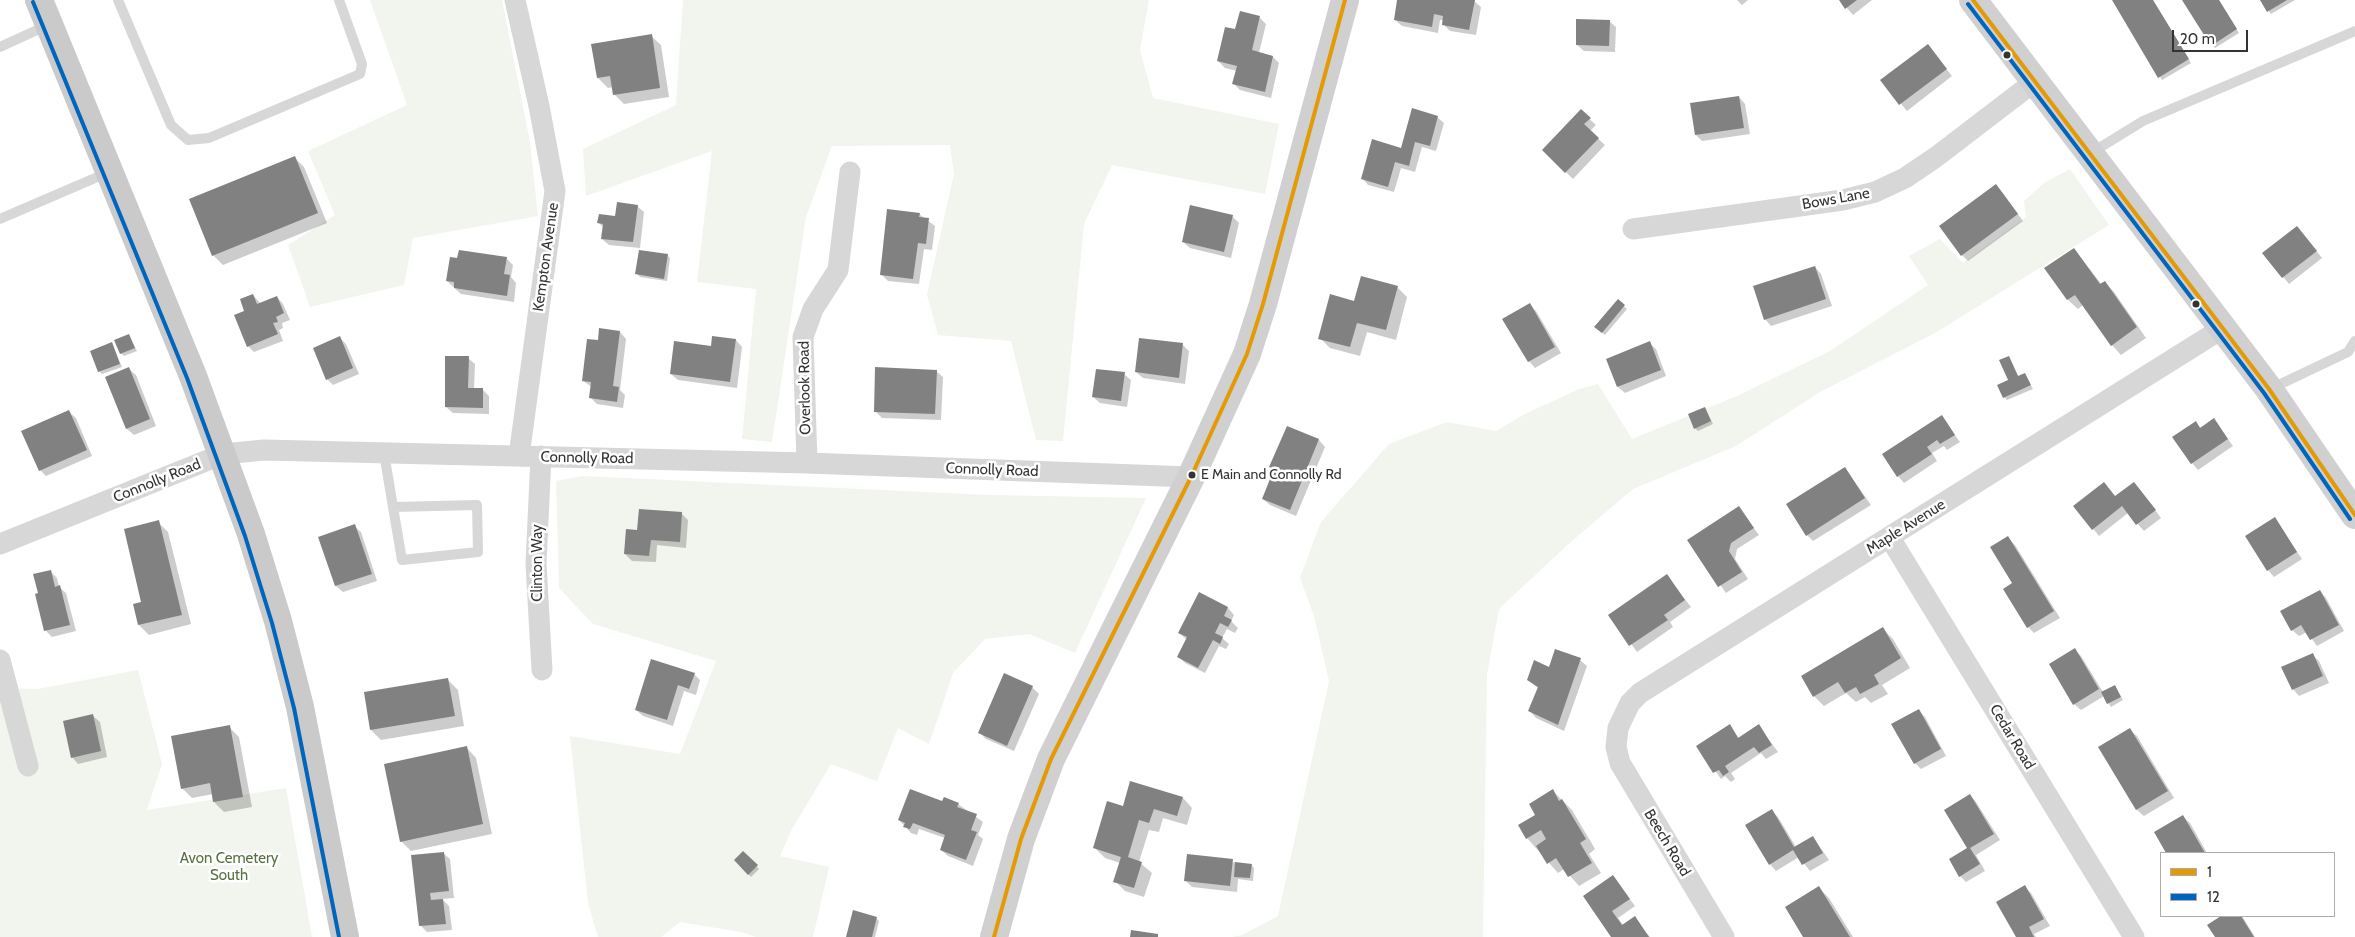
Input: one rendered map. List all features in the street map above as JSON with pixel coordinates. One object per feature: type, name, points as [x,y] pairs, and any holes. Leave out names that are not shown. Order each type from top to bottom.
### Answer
[{"type":"main road","points":[[994,937],[1021,839],[1051,759],[1191,477],[1236,378],[1263,304],[1345,0]]},
{"type":"main road","points":[[1973,0],[2269,389],[2355,515]]},
{"type":"main road","points":[[45,7],[109,172],[223,454],[278,621],[300,707],[345,937]]},
{"type":"street","name":"Kempton Avenue","points":[[515,0],[539,106],[555,191],[519,456]]},
{"type":"street","name":"Bows Lane","points":[[1634,228],[1843,200],[1875,192],[1905,178],[2034,82]]},
{"type":"street","name":"Overlook Road","points":[[807,463],[803,336],[813,309],[838,270],[850,172]]},
{"type":"street","name":"Maple Avenue","points":[[1616,747],[1618,728],[1624,714],[1640,693],[2223,328]]},
{"type":"street","name":"Connolly Road","points":[[0,544],[223,454],[264,450],[807,463],[1191,477]]},
{"type":"street","name":"Clinton Way","points":[[541,456],[536,564],[542,670]]},
{"type":"street","name":"Cedar Road","points":[[1890,538],[2134,937]]},
{"type":"street","points":[[0,660],[28,766]]},
{"type":"street","name":"Beech Road","points":[[1616,747],[1620,763],[1628,778],[1724,937]]},
{"type":"lane","points":[[118,0],[172,125],[188,140],[209,138],[360,74],[362,64],[339,0]]},
{"type":"lane","points":[[0,47],[45,7]]},
{"type":"lane","points":[[2090,154],[2143,121],[2355,32]]},
{"type":"lane","points":[[0,219],[109,172]]},
{"type":"lane","points":[[2269,389],[2348,352],[2355,341]]},
{"type":"lane","points":[[384,452],[393,507],[402,560],[478,552],[477,505],[393,507]]},
{"type":"green space","points":[[370,0],[502,0],[530,142],[538,216],[413,238],[404,285],[310,307],[288,245],[335,215],[308,151],[407,105]]},
{"type":"green space","points":[[683,0],[1149,0],[1140,50],[1153,98],[1279,124],[1265,194],[1112,165],[1084,224],[1063,441],[1036,440],[1011,341],[938,335],[927,295],[954,174],[950,145],[832,146],[806,217],[772,442],[742,439],[756,289],[697,282],[712,151],[586,196],[583,149],[676,105]]},
{"type":"green space","points":[[2070,169],[2109,225],[1935,333],[1820,392],[1736,446],[1633,489],[1566,546],[1499,609],[1487,674],[1483,937],[1232,937],[1242,935],[1278,916],[1329,681],[1314,616],[1300,578],[1321,522],[1389,444],[1447,422],[1496,431],[1525,414],[1579,389],[1598,384],[1632,439],[1737,396],[1830,351],[1928,285],[1909,256],[1940,239],[1963,263],[2026,217],[2024,201],[2044,183]]},
{"type":"green space","points":[[583,476],[989,495],[1146,498],[1075,653],[1029,634],[985,639],[953,673],[929,744],[898,728],[877,781],[831,764],[792,829],[780,856],[829,867],[813,937],[756,937],[741,932],[680,922],[661,937],[598,937],[588,903],[570,736],[680,754],[716,661],[593,624],[559,588],[556,481]]},
{"type":"green space","name":"Avon Cemetery South","points":[[138,670],[162,764],[147,810],[286,788],[312,937],[0,937],[0,688],[38,689]]},
{"type":"building","points":[[1397,0],[1475,0],[1469,30],[1442,25],[1443,16],[1434,14],[1432,27],[1394,20]]},
{"type":"building","points":[[1839,0],[1857,0],[1845,9]]},
{"type":"building","points":[[2112,0],[2153,0],[2189,59],[2158,78]]},
{"type":"building","points":[[2182,0],[2219,0],[2237,29],[2211,46]]},
{"type":"building","points":[[2260,0],[2287,0],[2267,12]]},
{"type":"building","points":[[1240,11],[1260,16],[1252,50],[1273,56],[1265,92],[1232,84],[1237,66],[1217,61],[1225,27],[1235,29]]},
{"type":"building","points":[[1576,19],[1610,20],[1609,46],[1576,45]]},
{"type":"building","points":[[652,34],[660,88],[613,95],[610,76],[597,78],[591,44]]},
{"type":"building","points":[[1928,44],[1947,69],[1899,105],[1880,80]]},
{"type":"building","points":[[1739,96],[1744,128],[1695,135],[1690,103]]},
{"type":"building","points":[[1412,108],[1438,116],[1430,146],[1415,142],[1409,166],[1395,162],[1388,187],[1361,179],[1372,139],[1401,148]]},
{"type":"building","points":[[1581,109],[1591,118],[1584,124],[1599,138],[1565,173],[1542,150]]},
{"type":"building","points":[[295,156],[318,213],[212,256],[189,199]]},
{"type":"building","points":[[1996,184],[2018,214],[1961,256],[1939,226]]},
{"type":"building","points":[[617,202],[638,205],[633,242],[601,239],[603,224],[597,223],[599,214],[615,216]]},
{"type":"building","points":[[1190,205],[1233,215],[1224,252],[1182,242]]},
{"type":"building","points":[[887,209],[920,213],[919,217],[929,218],[926,244],[918,243],[913,279],[880,275]]},
{"type":"building","points":[[2297,226],[2317,251],[2282,278],[2262,253]]},
{"type":"building","points":[[2074,248],[2100,284],[2105,281],[2137,327],[2111,346],[2075,295],[2067,300],[2044,268]]},
{"type":"building","points":[[459,250],[507,257],[504,274],[510,275],[507,296],[454,288],[454,282],[446,281],[450,257],[457,258]]},
{"type":"building","points":[[639,250],[668,254],[664,279],[635,274]]},
{"type":"building","points":[[1815,266],[1826,299],[1764,320],[1753,286]]},
{"type":"building","points":[[1361,276],[1398,286],[1386,330],[1357,323],[1350,347],[1318,339],[1330,294],[1354,301]]},
{"type":"building","points":[[253,294],[257,304],[277,296],[284,313],[276,317],[278,322],[273,323],[278,334],[247,347],[234,315],[244,311],[240,299]]},
{"type":"building","points":[[1618,299],[1625,305],[1602,333],[1594,327]]},
{"type":"building","points":[[1530,303],[1555,347],[1528,362],[1502,319]]},
{"type":"building","points":[[599,328],[620,331],[613,386],[619,387],[617,402],[589,398],[591,382],[582,381],[587,339],[598,340]]},
{"type":"building","points":[[129,334],[135,348],[120,354],[114,340]]},
{"type":"building","points":[[340,336],[353,368],[326,380],[313,348]]},
{"type":"building","points":[[712,336],[736,339],[730,382],[670,374],[674,341],[711,346]]},
{"type":"building","points":[[1139,338],[1183,343],[1179,378],[1135,372]]},
{"type":"building","points":[[1650,341],[1661,370],[1617,387],[1606,359]]},
{"type":"building","points":[[112,342],[120,364],[98,372],[90,351]]},
{"type":"building","points":[[445,356],[469,356],[468,388],[483,388],[483,408],[445,407]]},
{"type":"building","points":[[2009,356],[2018,376],[2025,373],[2031,385],[2003,398],[1997,385],[2008,380],[1999,360]]},
{"type":"building","points":[[129,367],[150,419],[126,429],[105,377]]},
{"type":"building","points":[[875,367],[937,370],[935,414],[874,412]]},
{"type":"building","points":[[1096,369],[1125,372],[1121,401],[1092,397]]},
{"type":"building","points":[[1705,407],[1711,421],[1694,429],[1688,414]]},
{"type":"building","points":[[69,410],[87,450],[39,471],[21,431]]},
{"type":"building","points":[[1942,415],[1955,435],[1940,444],[1937,440],[1927,447],[1932,454],[1897,477],[1882,454]]},
{"type":"building","points":[[2214,418],[2228,439],[2191,464],[2172,437],[2196,421],[2200,428]]},
{"type":"building","points":[[1287,426],[1319,439],[1290,510],[1262,499],[1274,469],[1269,467]]},
{"type":"building","points":[[1845,467],[1865,498],[1806,536],[1786,504]]},
{"type":"building","points":[[2104,482],[2115,496],[2134,482],[2156,510],[2136,525],[2122,506],[2092,530],[2073,506]]},
{"type":"building","points":[[1739,506],[1754,528],[1731,543],[1729,551],[1742,572],[1718,587],[1687,540]]},
{"type":"building","points":[[639,509],[682,512],[680,542],[651,540],[649,556],[624,554],[626,529],[637,530]]},
{"type":"building","points":[[2275,517],[2297,552],[2267,571],[2245,536]]},
{"type":"building","points":[[159,520],[182,615],[138,625],[133,604],[141,602],[124,529]]},
{"type":"building","points":[[355,524],[372,574],[335,586],[318,537]]},
{"type":"building","points":[[2008,536],[2054,611],[2027,628],[2003,589],[2012,583],[1990,547]]},
{"type":"building","points":[[51,570],[55,587],[60,585],[70,625],[44,631],[35,594],[38,593],[33,574]]},
{"type":"building","points":[[1667,574],[1685,600],[1664,615],[1668,620],[1629,646],[1608,615]]},
{"type":"building","points":[[2320,590],[2339,625],[2310,640],[2301,625],[2291,631],[2280,611]]},
{"type":"building","points":[[1199,592],[1228,607],[1224,616],[1232,620],[1228,627],[1220,623],[1215,633],[1223,637],[1220,644],[1213,640],[1198,668],[1177,657],[1187,637],[1178,633]]},
{"type":"building","points":[[1883,627],[1901,658],[1874,675],[1879,684],[1860,694],[1856,687],[1845,693],[1838,682],[1813,697],[1801,676]]},
{"type":"building","points":[[2075,648],[2099,689],[2073,705],[2049,664]]},
{"type":"building","points":[[1555,649],[1581,658],[1558,725],[1528,711],[1538,687],[1527,680],[1534,660],[1549,667]]},
{"type":"building","points":[[2313,653],[2323,676],[2292,690],[2281,667]]},
{"type":"building","points":[[651,659],[695,673],[689,689],[678,685],[667,720],[635,710]]},
{"type":"building","points":[[1004,673],[1033,686],[1007,746],[978,733]]},
{"type":"building","points":[[448,678],[455,716],[370,730],[364,692]]},
{"type":"building","points":[[2115,685],[2121,697],[2107,704],[2101,692]]},
{"type":"building","points":[[1919,709],[1941,749],[1914,764],[1891,724]]},
{"type":"building","points":[[93,714],[101,751],[71,758],[63,721]]},
{"type":"building","points":[[1730,724],[1738,738],[1759,724],[1772,745],[1759,753],[1754,747],[1725,766],[1729,772],[1723,776],[1719,770],[1713,773],[1696,746]]},
{"type":"building","points":[[230,725],[243,797],[213,802],[210,783],[181,789],[171,736]]},
{"type":"building","points":[[2130,728],[2168,791],[2136,810],[2098,747]]},
{"type":"building","points":[[467,746],[483,824],[400,842],[384,764]]},
{"type":"building","points":[[1130,781],[1183,797],[1177,816],[1154,809],[1149,823],[1139,820],[1128,857],[1142,862],[1134,888],[1113,882],[1121,857],[1093,848],[1107,801],[1123,806]]},
{"type":"building","points":[[910,789],[942,801],[944,797],[959,803],[957,807],[977,814],[971,830],[977,832],[966,860],[940,850],[945,835],[913,823],[910,829],[903,827],[905,823],[898,820]]},
{"type":"building","points":[[1553,789],[1559,801],[1562,799],[1586,839],[1580,843],[1592,863],[1568,877],[1556,858],[1547,864],[1536,846],[1546,839],[1541,830],[1526,839],[1518,825],[1535,815],[1529,804]]},
{"type":"building","points":[[1970,794],[1994,834],[1970,848],[1980,864],[1959,877],[1949,859],[1967,848],[1944,810]]},
{"type":"building","points":[[1772,809],[1794,847],[1813,836],[1823,853],[1802,865],[1793,850],[1769,865],[1745,825]]},
{"type":"building","points":[[2183,815],[2204,852],[2165,852],[2154,832]]},
{"type":"building","points":[[743,851],[758,865],[748,875],[734,860]]},
{"type":"building","points":[[444,852],[449,891],[430,893],[431,900],[443,899],[446,924],[419,926],[411,855]]},
{"type":"building","points":[[1187,854],[1233,859],[1230,886],[1184,881]]},
{"type":"building","points":[[1235,862],[1252,864],[1250,878],[1234,877]]},
{"type":"building","points":[[1613,875],[1630,899],[1612,911],[1622,925],[1635,916],[1649,937],[1611,937],[1583,896]]},
{"type":"building","points":[[2025,885],[2044,919],[2029,927],[2034,937],[2016,937],[1996,902]]},
{"type":"building","points":[[1819,886],[1850,937],[1803,937],[1785,907]]},
{"type":"building","points":[[853,910],[877,917],[872,937],[846,937]]},
{"type":"building","points":[[2219,917],[2242,917],[2254,937],[2215,937],[2207,925]]},
{"type":"building","points":[[1131,930],[1158,934],[1158,937],[1130,937]]},
{"type":"transit line","name":"1","points":[[994,937],[1021,839],[1051,759],[1191,477],[1247,354],[1263,304],[1345,0]]},
{"type":"transit line","name":"1","points":[[1973,0],[2269,389],[2355,515]]},
{"type":"transit line","name":"12","points":[[33,2],[187,378],[245,536],[272,623],[294,708],[339,937]]},
{"type":"transit line","name":"12","points":[[1968,4],[2264,393],[2350,519]]},
{"type":"place","name":"E Main and Connolly Rd","points":[[1192,475]]}]
